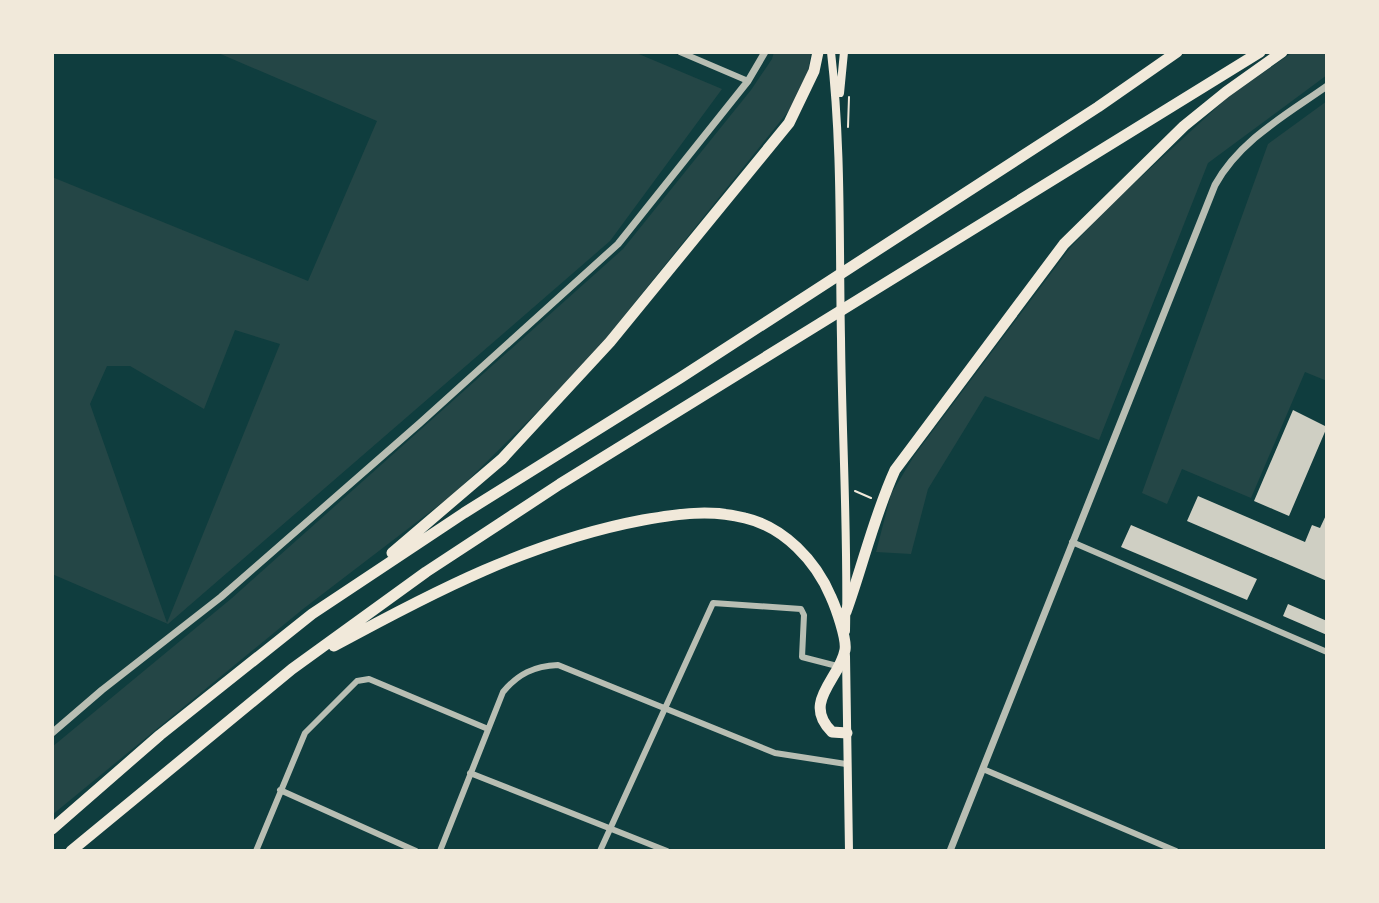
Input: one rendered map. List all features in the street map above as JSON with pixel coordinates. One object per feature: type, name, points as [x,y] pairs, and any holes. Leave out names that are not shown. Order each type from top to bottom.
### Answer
[{"type":"highway","points":[[52,829],[160,735],[379,564],[502,459],[610,342],[789,123],[814,71],[818,52]]},
{"type":"highway","points":[[312,614],[464,513],[1098,107],[1177,52]]},
{"type":"highway","points":[[71,851],[292,669],[426,572],[560,484],[1260,52]]},
{"type":"highway","points":[[846,612],[880,502],[901,461],[1064,244],[1184,126],[1282,52]]},
{"type":"highway","points":[[292,669],[412,604],[480,571],[533,550],[615,526],[694,512],[749,518],[791,541],[810,560],[825,583],[845,649],[825,691],[820,706],[821,715],[832,732],[847,733]]},
{"type":"main road","points":[[831,52],[838,113],[849,851]]},
{"type":"main road","points":[[838,113],[844,52]]},
{"type":"street","points":[[680,52],[748,81]]},
{"type":"street","points":[[52,733],[221,597],[432,413],[618,244],[748,81],[765,52]]},
{"type":"street","points":[[950,851],[1215,185],[1232,158],[1259,133],[1327,86]]},
{"type":"street","points":[[1072,542],[1327,652]]},
{"type":"street","points":[[600,851],[713,603],[804,610],[802,657],[837,666]]},
{"type":"street","points":[[440,851],[503,692],[513,681],[534,668],[558,665],[775,753],[846,764]]},
{"type":"street","points":[[256,851],[309,726],[357,681],[365,678],[488,729]]},
{"type":"street","points":[[983,769],[1176,851]]},
{"type":"street","points":[[470,773],[667,851]]},
{"type":"street","points":[[280,790],[416,851]]},
{"type":"street","points":[[1153,851],[1157,843]]},
{"type":"path","points":[[852,490],[880,502]]},
{"type":"shaded area","points":[[216,52],[634,52],[722,89],[610,241],[168,624],[52,574],[52,177],[308,281],[377,121]],"holes":[[[235,330],[280,344],[167,623],[90,404],[107,366],[130,366],[204,409]]]},
{"type":"shaded area","points":[[774,52],[811,52],[808,72],[791,108],[583,367],[456,492],[303,609],[52,815],[52,747],[232,598],[623,249],[751,90]]},
{"type":"shaded area","points":[[1293,52],[1327,52],[1327,75],[1208,163],[1099,440],[985,396],[928,489],[911,554],[876,552],[891,494],[914,456],[1070,248],[1105,210],[1228,97]]},
{"type":"shaded area","points":[[1327,101],[1327,381],[1305,372],[1251,498],[1182,469],[1167,504],[1142,493],[1268,144]]},
{"type":"building","points":[[1293,410],[1327,427],[1289,516],[1254,501]]},
{"type":"building","points":[[1198,496],[1305,542],[1312,525],[1320,528],[1327,513],[1327,581],[1187,521]]},
{"type":"building","points":[[1131,525],[1257,579],[1247,600],[1121,547]]},
{"type":"building","points":[[1288,604],[1327,621],[1327,635],[1283,616]]}]
